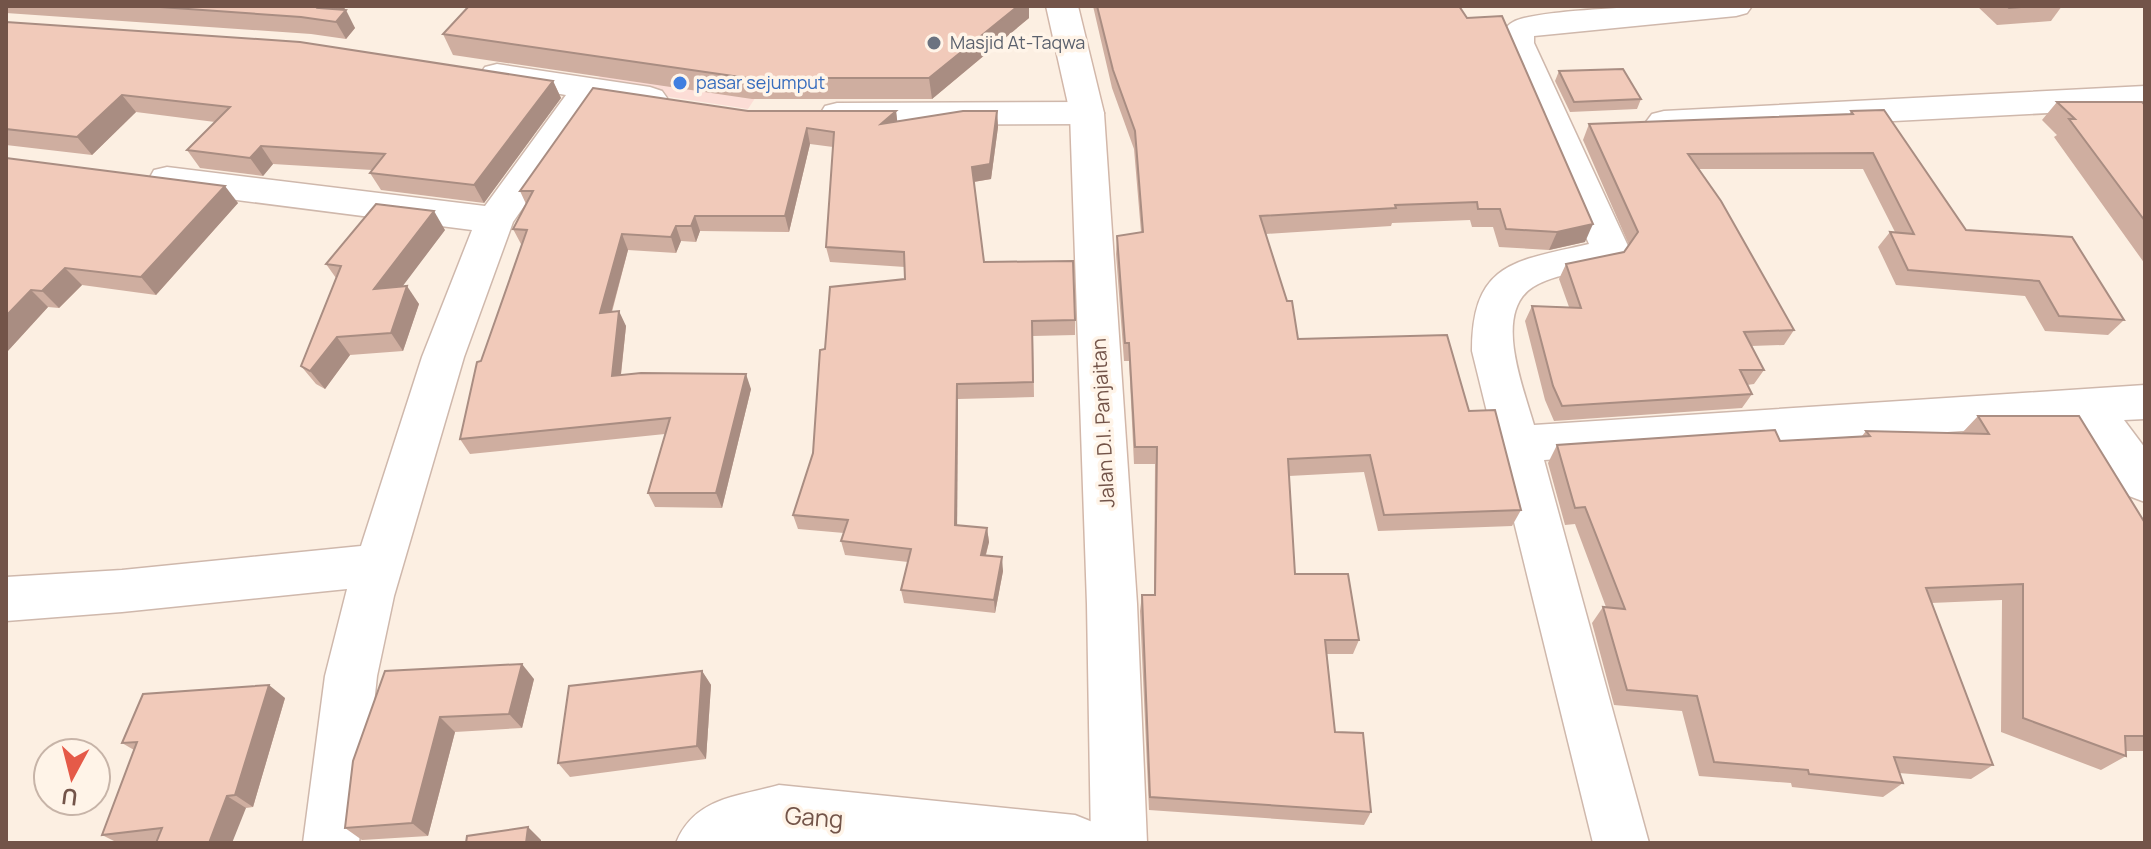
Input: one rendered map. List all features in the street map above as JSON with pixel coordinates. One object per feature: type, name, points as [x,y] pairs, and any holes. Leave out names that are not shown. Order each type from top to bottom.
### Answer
[{"type":"street","name":"Jalan D.I. Panjaitan","points":[[1062,6],[1087,113],[1112,604],[1119,843]]},
{"type":"street","points":[[1621,843],[1497,373],[1491,331],[1494,309],[1503,289],[1512,280],[1602,254],[1609,246],[1572,126],[1518,43],[1518,35],[1523,29],[1736,6]]},
{"type":"street","points":[[468,69],[677,102]]},
{"type":"street","points":[[331,843],[351,676],[369,596],[421,423],[495,220],[589,88]]},
{"type":"street","points":[[1636,123],[2145,97]]},
{"type":"street","points":[[805,115],[1087,113]]},
{"type":"street","points":[[132,175],[495,220]]},
{"type":"street","points":[[1518,444],[2145,402]]},
{"type":"street","points":[[2089,405],[2145,483]]},
{"type":"street","points":[[6,599],[122,591],[380,565]]},
{"type":"street","name":"Gang","points":[[704,843],[719,830],[779,813],[1075,843]]},
{"type":"shaded area","name":"pasar sejumput","points":[[615,57],[767,80],[748,109],[593,85]]},
{"type":"building","points":[[146,6],[320,6],[318,8],[346,10],[336,22]]},
{"type":"building","points":[[469,6],[1018,6],[929,78],[747,78],[443,34]]},
{"type":"building","points":[[1097,6],[1459,6],[1467,18],[1502,16],[1593,224],[1557,232],[1506,229],[1500,209],[1478,209],[1477,202],[1260,216],[1287,301],[1292,301],[1298,339],[1447,335],[1469,411],[1495,410],[1521,510],[1384,515],[1370,455],[1288,459],[1295,574],[1348,574],[1359,640],[1325,640],[1335,732],[1363,733],[1371,812],[1150,797],[1142,595],[1155,595],[1157,447],[1135,447],[1129,343],[1125,343],[1117,236],[1143,232],[1135,131],[1113,70]]},
{"type":"building","points":[[6,22],[300,42],[553,81],[474,185],[370,173],[385,154],[261,146],[250,158],[187,150],[230,107],[122,95],[77,137],[6,129]]},
{"type":"building","points":[[1623,69],[1641,99],[1574,102],[1559,71]]},
{"type":"building","points":[[593,88],[748,111],[896,111],[881,124],[963,111],[997,111],[990,164],[972,167],[984,262],[1073,261],[1075,320],[1032,321],[1033,382],[957,384],[955,525],[987,528],[981,555],[1002,557],[994,600],[901,590],[911,549],[841,541],[848,520],[793,515],[813,453],[820,350],[825,349],[830,287],[905,279],[904,252],[826,247],[834,132],[807,128],[785,216],[695,216],[691,226],[676,226],[671,237],[622,234],[600,313],[619,311],[612,376],[641,373],[746,374],[716,493],[648,493],[670,418],[460,439],[477,362],[481,361],[527,230],[513,229],[533,191],[520,191]]},
{"type":"building","points":[[2057,102],[2142,102],[2145,105],[2145,221],[2069,119],[2075,119]]},
{"type":"building","points":[[1884,110],[1966,230],[2072,237],[2124,320],[2059,316],[2039,281],[1908,270],[1890,232],[1914,234],[1873,153],[1688,154],[1721,201],[1794,330],[1744,332],[1764,370],[1740,370],[1752,394],[1562,406],[1553,386],[1532,306],[1581,308],[1566,264],[1624,252],[1638,232],[1589,124],[1853,114],[1851,111]]},
{"type":"building","points":[[6,158],[225,186],[141,277],[65,268],[42,291],[31,290],[6,316]]},
{"type":"building","points":[[376,204],[434,211],[374,289],[407,286],[391,333],[337,337],[310,371],[301,366],[341,266],[326,264]]},
{"type":"building","points":[[1978,416],[2079,416],[2145,523],[2145,736],[2125,736],[2126,756],[2023,718],[2023,584],[1926,588],[1993,765],[1894,757],[1903,783],[1809,774],[1808,770],[1714,762],[1697,696],[1627,690],[1603,607],[1625,609],[1585,507],[1575,508],[1557,445],[1775,430],[1780,441],[1870,436],[1866,431],[1989,434]]},
{"type":"building","points":[[522,664],[509,714],[440,717],[412,823],[345,828],[353,761],[385,671]]},
{"type":"building","points":[[702,671],[697,746],[558,763],[569,686]]},
{"type":"building","points":[[269,685],[235,795],[227,796],[209,843],[156,843],[162,828],[102,835],[109,817],[112,817],[112,808],[137,742],[122,743],[143,694]]},
{"type":"building","points":[[528,827],[526,843],[466,843],[467,836]]},
{"type":"place","name":"Masjid At-Taqwa","points":[[934,43]]},
{"type":"place","name":"pasar sejumput","points":[[680,83]]}]
